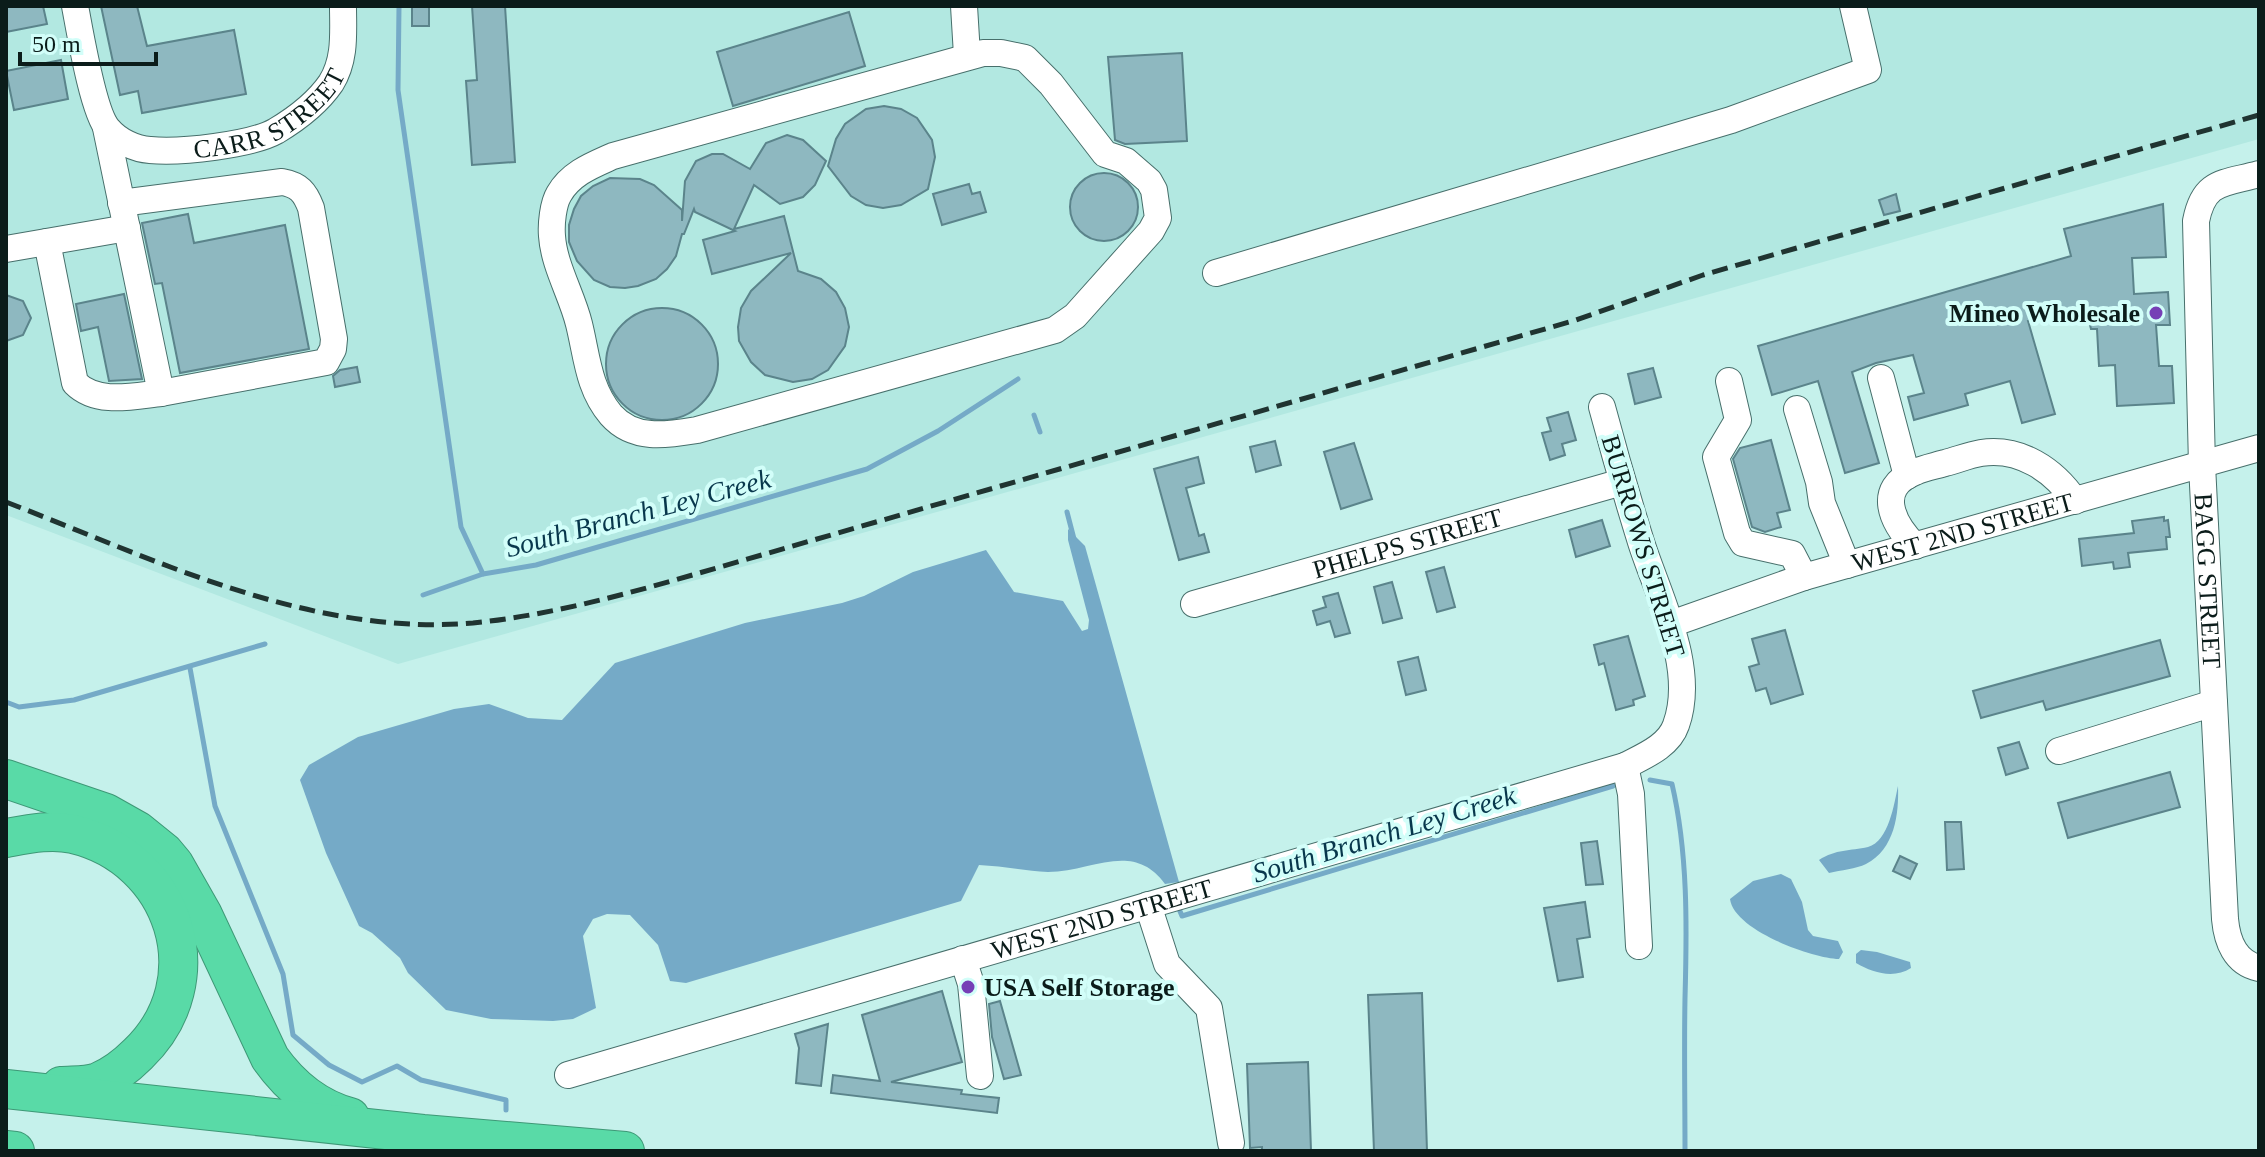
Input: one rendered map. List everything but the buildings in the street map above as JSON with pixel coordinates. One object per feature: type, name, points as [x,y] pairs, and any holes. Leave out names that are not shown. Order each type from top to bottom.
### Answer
[{"type":"highway","points":[[6,779],[106,813],[138,831],[164,852],[203,915],[270,1058],[282,1075],[325,1109],[423,1134]]},
{"type":"highway","points":[[6,838],[37,832],[72,833],[107,846],[134,864],[159,891],[171,914],[178,944],[176,989],[168,1012],[153,1040],[126,1066],[97,1082],[14,1090]]},
{"type":"highway","points":[[14,1090],[423,1134],[625,1151]]},
{"type":"highway","points":[[6,1150],[15,1151]]},
{"type":"street","points":[[75,6],[92,87],[106,128],[161,393]]},
{"type":"street","name":"CARR STREET","points":[[106,128],[129,144],[150,150],[211,147],[275,131],[309,107],[331,82],[343,55],[343,6]]},
{"type":"street","points":[[964,6],[967,55]]},
{"type":"street","points":[[1216,273],[1731,120],[1868,70],[1853,6]]},
{"type":"street","points":[[1001,53],[1025,58],[1051,84],[1105,154],[1126,161],[1154,190],[1158,218],[1151,231],[1075,316],[1055,330],[697,430],[648,435],[629,428],[612,416],[596,390],[586,364],[579,324],[552,237],[558,196],[570,180],[586,167],[613,156],[967,55],[1001,53]]},
{"type":"street","name":"BAGG STREET","points":[[2248,962],[2227,940],[2225,919],[2202,465],[2196,221],[2200,204],[2213,187],[2259,174]]},
{"type":"street","points":[[6,249],[47,242],[124,215],[282,182],[294,184],[305,193],[311,208],[334,339],[326,362],[161,393],[113,397],[93,395],[75,383],[47,242]]},
{"type":"street","points":[[1881,378],[1907,476]]},
{"type":"street","points":[[1729,381],[1738,420],[1716,457],[1737,533],[1743,543],[1792,554],[1804,577]]},
{"type":"street","name":"BURROWS STREET","points":[[1602,407],[1622,482],[1671,624],[1681,685],[1677,723],[1673,731]]},
{"type":"street","points":[[1797,409],[1819,482],[1822,503],[1847,565]]},
{"type":"street","name":"WEST 2ND STREET","points":[[1671,624],[1804,577],[2259,448]]},
{"type":"street","points":[[1915,546],[1902,533],[1892,515],[1891,495],[1899,482],[1907,476],[1982,453],[2016,456],[2049,470],[2075,501]]},
{"type":"street","name":"PHELPS STREET","points":[[1194,604],[1622,482]]},
{"type":"street","points":[[2059,751],[2214,703]]},
{"type":"street","name":"WEST 2ND STREET","points":[[568,1075],[1625,766],[1656,750],[1673,731]]},
{"type":"street","points":[[1625,766],[1631,794],[1639,946]]},
{"type":"street","points":[[1148,905],[1167,964],[1209,1008],[1231,1143]]},
{"type":"street","points":[[963,959],[971,984],[980,1076]]},
{"type":"shaded area","points":[[6,6],[2259,6],[2259,139],[398,664],[6,515]]},
{"type":"shaded area","points":[[1068,529],[1085,546],[1179,882],[1165,884],[1153,871],[1126,861],[1048,872],[979,865],[961,901],[686,983],[670,981],[658,945],[630,915],[607,914],[593,919],[583,936],[596,1008],[573,1019],[553,1021],[491,1019],[446,1010],[408,973],[400,958],[372,933],[359,926],[326,853],[300,780],[309,765],[358,737],[454,709],[489,704],[528,718],[562,720],[615,663],[745,623],[842,603],[913,572],[986,550],[1014,592],[1063,601],[1082,631],[1088,629],[1089,620],[1068,540]]},
{"type":"shaded area","points":[[1898,786],[1896,819],[1883,849],[1866,864],[1829,873],[1819,860],[1837,852],[1868,847],[1881,837],[1889,821]]},
{"type":"shaded area","points":[[1781,874],[1791,879],[1802,902],[1808,930],[1813,936],[1838,941],[1843,952],[1839,959],[1811,954],[1776,940],[1745,921],[1735,910],[1730,899],[1753,881]]},
{"type":"shaded area","points":[[1861,950],[1910,962],[1911,968],[1891,974],[1869,970],[1856,963],[1856,954]]},
{"type":"waterway","name":"South Branch Ley Creek","points":[[399,6],[398,90],[461,527],[483,574],[536,565],[867,469],[938,431],[1018,379]]},
{"type":"waterway","name":"South Branch Ley Creek","points":[[1034,415],[1040,432]]},
{"type":"waterway","name":"South Branch Ley Creek","points":[[1067,512],[1074,539]]},
{"type":"waterway","points":[[423,595],[483,574]]},
{"type":"waterway","points":[[6,702],[19,707],[74,700],[265,644]]},
{"type":"waterway","points":[[190,668],[215,806],[283,974],[293,1035],[329,1065],[362,1082],[397,1066],[421,1080],[506,1100],[506,1110]]},
{"type":"waterway","name":"South Branch Ley Creek","points":[[1650,780],[1672,784],[1684,863],[1685,1151]]},
{"type":"waterway","name":"South Branch Ley Creek","points":[[1177,904],[1182,916],[1613,786]]},
{"type":"railway","points":[[6,502],[176,569],[293,606],[352,618],[412,624],[473,623],[524,616],[675,580],[1576,320],[1703,275],[2259,115]]},
{"type":"place","name":"Mineo Wholesale","points":[[2156,313]]},
{"type":"place","name":"USA Self Storage","points":[[968,987]]}]
